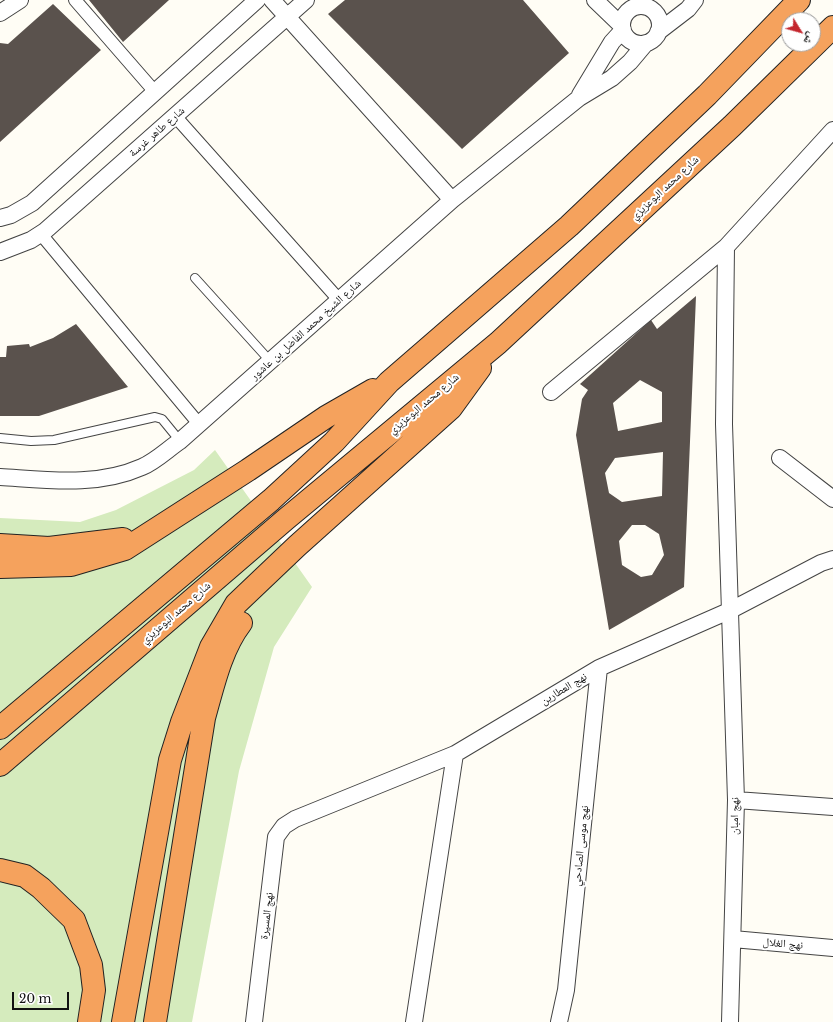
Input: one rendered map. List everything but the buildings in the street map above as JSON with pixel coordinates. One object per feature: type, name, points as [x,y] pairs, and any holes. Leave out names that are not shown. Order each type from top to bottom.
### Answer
[{"type":"highway","points":[[0,728],[271,500],[334,442],[389,382],[569,226],[707,95],[799,0]]},
{"type":"highway","name":"شارع محمد البوعزيزي","points":[[0,765],[286,519],[498,343],[732,126],[833,27]]},
{"type":"highway","points":[[123,1022],[170,760],[182,722],[211,647],[236,604],[297,546],[451,408],[498,343]]},
{"type":"highway","points":[[0,567],[71,565],[125,549],[248,470],[326,417],[389,382]]},
{"type":"highway","points":[[0,545],[49,548],[144,536]]},
{"type":"highway","points":[[155,1022],[204,718],[215,679],[234,633],[297,546]]},
{"type":"highway","points":[[0,870],[25,876],[41,888],[74,920],[91,965],[94,990],[89,1022]]},
{"type":"street","points":[[0,14],[20,0]]},
{"type":"street","points":[[75,0],[155,92]]},
{"type":"street","points":[[0,218],[11,215],[32,203],[257,0]]},
{"type":"street","points":[[272,0],[452,200]]},
{"type":"street","name":"شارع طاهر غرسة","points":[[0,252],[13,248],[40,233],[306,0]]},
{"type":"street","points":[[595,0],[622,28],[630,40],[638,43],[646,43]]},
{"type":"street","points":[[579,98],[612,78],[630,62],[646,43],[653,39],[658,32],[688,9],[695,0]]},
{"type":"street","points":[[579,98],[622,28],[623,18],[628,11],[636,6],[648,4],[659,19],[658,32]]},
{"type":"street","name":"شارع الشيخ محمد الفاضل بن عاشور","points":[[0,477],[62,481],[100,480],[143,467],[180,441],[340,301],[452,200],[579,98]]},
{"type":"street","points":[[175,116],[340,301]]},
{"type":"street","points":[[551,392],[726,247],[833,130]]},
{"type":"street","points":[[40,233],[199,424]]},
{"type":"street","name":"نهج امبان","points":[[726,247],[724,424],[736,800],[730,1022]]},
{"type":"street","points":[[780,458],[833,499]]},
{"type":"street","name":"نهج العطارين","points":[[296,819],[455,754],[599,668],[731,610],[821,563],[833,559]]},
{"type":"street","name":"نهج موسى الصادحي","points":[[559,1022],[566,990],[599,668]]},
{"type":"street","points":[[414,1022],[455,754]]},
{"type":"street","points":[[736,800],[833,807]]},
{"type":"street","name":"نهج المسيرة","points":[[254,1022],[276,838],[284,826],[296,819]]},
{"type":"street","name":"نهج الغلال","points":[[733,940],[833,948]]},
{"type":"lane","points":[[195,278],[271,362]]},
{"type":"lane","points":[[0,438],[31,441],[54,440],[155,417],[162,420],[180,441]]},
{"type":"green space","points":[[215,450],[312,587],[274,647],[239,771],[192,1022],[0,1022],[0,518],[80,522],[116,510],[194,470]]}]
